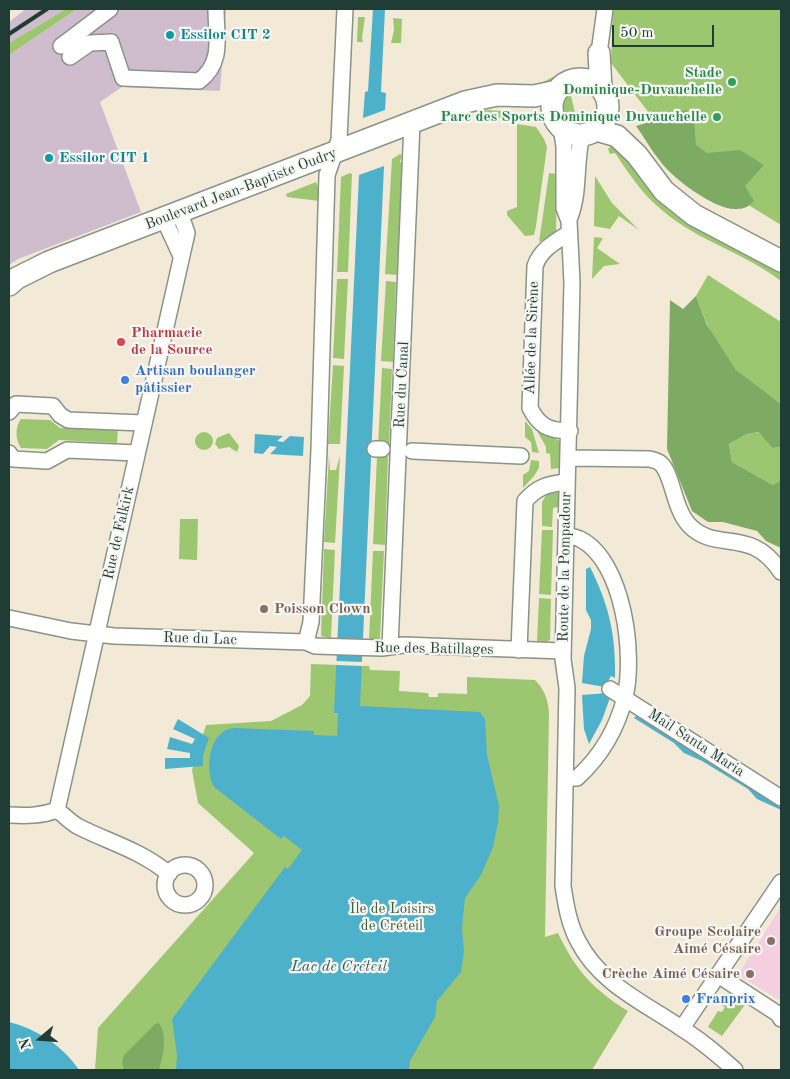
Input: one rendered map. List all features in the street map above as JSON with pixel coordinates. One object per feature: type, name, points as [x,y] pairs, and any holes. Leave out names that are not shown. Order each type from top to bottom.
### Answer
[{"type":"street","points":[[110,9],[66,51],[90,43],[110,42],[123,78],[199,81],[208,74],[216,61],[216,9]]},
{"type":"street","points":[[306,642],[310,622],[319,450],[327,174],[336,152],[346,9]]},
{"type":"street","points":[[593,83],[600,53],[605,9]]},
{"type":"street","points":[[557,121],[552,107],[557,91],[569,81],[593,83],[606,95],[608,110],[604,121],[589,132]]},
{"type":"street","name":"Boulevard Jean-Baptiste Oudry","points":[[9,285],[38,266],[476,100],[497,94],[534,96],[557,91]]},
{"type":"street","points":[[476,100],[496,106],[525,108],[557,121],[573,134],[589,132],[617,136],[637,155]]},
{"type":"street","points":[[608,110],[627,132],[637,155],[652,177],[678,204],[694,215],[781,261]]},
{"type":"street","name":"Route de la Pompadour","points":[[557,121],[564,146],[564,208],[569,227],[572,284],[570,430],[566,482],[563,651],[568,688],[563,886],[567,912],[578,941],[598,970],[618,988],[682,1028],[735,1070]]},
{"type":"street","name":"Rue du Canal","points":[[390,647],[412,123]]},
{"type":"street","name":"Route de la Pompadour","points":[[569,227],[574,208],[578,152],[589,132]]},
{"type":"street","name":"Rue de Falkirk","points":[[57,810],[181,256],[172,216]]},
{"type":"street","name":"Allée de la Sirène","points":[[569,227],[538,256],[535,266],[530,408],[536,420],[544,427],[570,430]]},
{"type":"street","points":[[9,412],[16,404],[53,406],[60,415],[68,420],[143,423]]},
{"type":"street","points":[[9,453],[13,459],[47,461],[67,450],[136,453]]},
{"type":"street","points":[[412,451],[521,456]]},
{"type":"street","points":[[569,458],[650,459],[660,463],[666,471],[674,500],[690,525],[699,533],[711,538],[754,545],[773,559],[781,572]]},
{"type":"street","points":[[518,650],[525,501],[535,489],[552,483],[566,482]]},
{"type":"street","points":[[566,535],[581,539],[592,548],[604,563],[622,602],[629,645],[625,697],[612,732],[595,762],[577,778],[566,778]]},
{"type":"street","name":"Rue du Lac","points":[[9,618],[95,634],[306,642]]},
{"type":"street","name":"Rue des Batillages","points":[[306,642],[315,646],[366,648],[403,645],[563,651]]},
{"type":"street","name":"Mail Santa Maria","points":[[610,689],[781,798]]},
{"type":"street","points":[[9,815],[28,816],[47,814],[57,810],[77,826],[120,844],[158,865],[169,874]]},
{"type":"street","points":[[682,1028],[781,882]]},
{"type":"street","points":[[718,975],[778,1014],[781,1019]]},
{"type":"shaded area","points":[[26,9],[66,9],[9,43],[9,22]]},
{"type":"shaded area","points":[[77,9],[226,9],[220,91],[122,87],[100,102],[141,212],[18,259],[9,265],[9,55]]},
{"type":"shaded area","name":"Groupe Scolaire Aimé Césaire","points":[[781,907],[781,1001],[738,975]]},
{"type":"green space","points":[[66,9],[77,9],[9,55],[9,43]]},
{"type":"green space","name":"Parc des Sports Dominique Duvauchelle","points":[[613,9],[781,9],[781,225],[693,171],[611,63]]},
{"type":"green space","points":[[358,17],[365,17],[363,42],[357,42]]},
{"type":"green space","points":[[393,18],[402,19],[401,43],[391,43],[394,30]]},
{"type":"green space","points":[[568,69],[569,73],[553,83],[530,89]]},
{"type":"green space","points":[[570,92],[578,125],[566,119],[563,112],[564,98]]},
{"type":"green space","points":[[687,110],[694,119],[696,145],[707,153],[740,150],[764,165],[745,186],[754,201],[749,206],[740,209],[728,208],[718,205],[695,192],[666,168],[636,126]]},
{"type":"green space","points":[[479,111],[514,112],[513,119],[482,117]]},
{"type":"green space","points":[[517,124],[536,127],[547,147],[534,235],[525,236],[507,215],[507,211],[517,207]]},
{"type":"green space","points":[[616,141],[623,149],[781,269],[781,281],[752,262],[691,231],[663,211],[643,191],[615,153],[610,154],[608,149]]},
{"type":"green space","points":[[400,154],[402,156],[400,162],[402,163],[397,275],[385,274],[392,159]]},
{"type":"green space","points":[[549,173],[557,174],[556,234],[539,242]]},
{"type":"green space","points":[[352,174],[348,272],[337,272],[341,177]]},
{"type":"green space","points":[[595,176],[612,203],[639,230],[619,216],[610,229],[594,226]]},
{"type":"green space","points":[[316,182],[320,191],[319,201],[287,197],[286,194]]},
{"type":"green space","points":[[594,237],[603,238],[597,248],[620,264],[604,266],[592,279]]},
{"type":"green space","points":[[708,275],[781,322],[781,404],[737,371],[718,346],[696,296]]},
{"type":"green space","points":[[337,279],[348,279],[344,359],[333,358]]},
{"type":"green space","points":[[386,281],[396,282],[393,362],[381,361]]},
{"type":"green space","points":[[696,296],[707,325],[736,370],[781,404],[781,447],[772,448],[759,432],[747,434],[729,444],[732,462],[773,485],[781,480],[781,548],[766,541],[757,531],[723,522],[708,522],[692,511],[667,449],[670,300],[683,309]]},
{"type":"green space","points":[[333,365],[344,366],[340,444],[328,444]]},
{"type":"green space","points":[[382,368],[392,369],[389,446],[378,445]]},
{"type":"green space","points":[[21,419],[50,420],[60,428],[118,430],[117,443],[59,440],[47,449],[21,448],[16,433]]},
{"type":"green space","points":[[525,421],[532,429],[539,453],[532,452],[531,442],[525,437]]},
{"type":"green space","points":[[536,429],[560,441],[559,468],[551,469],[550,454],[546,453],[546,447]]},
{"type":"green space","points":[[204,432],[210,435],[213,441],[210,447],[204,450],[198,447],[195,441],[198,435]]},
{"type":"green space","points":[[760,432],[772,448],[781,447],[781,480],[773,485],[732,462],[729,444],[747,434]]},
{"type":"green space","points":[[229,433],[239,446],[237,452],[229,447],[219,449],[215,444],[217,438]]},
{"type":"green space","points":[[329,456],[330,470],[336,470],[340,456],[335,543],[324,542]]},
{"type":"green space","points":[[377,456],[388,456],[385,545],[373,544]]},
{"type":"green space","points":[[531,460],[539,461],[539,468],[523,488],[523,475],[529,471]]},
{"type":"green space","points":[[549,490],[559,490],[558,507],[553,508],[552,527],[542,526],[542,502]]},
{"type":"green space","points":[[180,519],[198,519],[197,560],[179,559]]},
{"type":"green space","points":[[542,530],[553,530],[551,595],[539,594]]},
{"type":"green space","points":[[324,549],[335,550],[331,638],[321,636]]},
{"type":"green space","points":[[373,551],[384,551],[380,638],[378,641],[369,640]]},
{"type":"green space","points":[[539,598],[551,599],[550,640],[542,644],[537,641]]},
{"type":"green space","name":"Île de Loisirs de Créteil","points":[[311,664],[369,666],[370,670],[400,671],[399,691],[428,693],[429,697],[438,697],[438,693],[467,694],[467,677],[535,680],[544,691],[549,713],[545,937],[558,933],[579,969],[595,987],[628,1011],[592,1070],[95,1070],[98,1028],[254,853],[198,803],[192,770],[206,725],[271,721],[302,705],[310,696]]},
{"type":"green space","points":[[728,993],[747,1002],[722,1036],[708,1027],[718,1011],[722,1012],[725,1007],[721,1005]]},
{"type":"green space","points":[[159,1023],[164,1040],[159,1070],[124,1070],[122,1062],[124,1055],[155,1024]]},
{"type":"water","points":[[373,9],[385,9],[381,92],[386,93],[385,110],[363,118],[365,92],[368,91]]},
{"type":"water","name":"Lac de Créteil","points":[[384,166],[360,706],[480,712],[485,719],[487,755],[499,806],[493,847],[481,875],[465,898],[462,928],[464,951],[461,972],[437,1001],[435,1017],[410,1061],[409,1070],[176,1070],[177,1055],[172,1019],[285,867],[288,869],[302,850],[284,836],[281,839],[214,787],[209,770],[209,761],[214,743],[219,735],[226,730],[234,728],[314,731],[314,735],[337,736],[338,713],[334,713],[359,175]]},
{"type":"water","points":[[255,434],[283,436],[277,441],[283,442],[290,436],[304,437],[303,456],[270,454],[277,447],[270,446],[263,454],[254,453]]},
{"type":"water","points":[[590,567],[607,607],[613,634],[615,678],[611,676],[605,687],[582,683],[584,656],[591,629],[591,620],[586,610],[586,569]]},
{"type":"water","points":[[607,693],[611,695],[602,720],[589,744],[584,729],[582,695]]},
{"type":"water","points":[[636,716],[699,752],[704,758],[781,806],[781,810],[757,799],[748,789],[702,761],[684,753],[674,743],[634,718]]},
{"type":"water","points":[[178,719],[209,738],[203,755],[203,766],[165,769],[165,758],[190,758],[190,753],[167,749],[170,737],[192,744],[195,739],[173,729]]},
{"type":"water","points":[[9,1022],[30,1029],[57,1046],[73,1061],[79,1070],[9,1070]]},
{"type":"pier","points":[[336,661],[363,662],[363,666],[336,665]]},
{"type":"railway","points":[[9,34],[47,9]]},
{"type":"place","name":"Essilor CIT 2","points":[[170,35]]},
{"type":"place","name":"Stade Dominique-Duvauchelle","points":[[732,82]]},
{"type":"place","name":"Parc des Sports Dominique Duvauchelle","points":[[717,117]]},
{"type":"place","name":"Essilor CIT 1","points":[[49,158]]},
{"type":"place","name":"Pharmacie de la Source","points":[[121,342]]},
{"type":"place","name":"Artisan boulanger pâtissier","points":[[125,380]]},
{"type":"place","name":"Poisson Clown","points":[[264,609]]},
{"type":"place","name":"Groupe Scolaire Aimé Césaire","points":[[771,941]]},
{"type":"place","name":"Crèche Aimé Césaire","points":[[750,974]]},
{"type":"place","name":"Franprix","points":[[686,999]]}]
